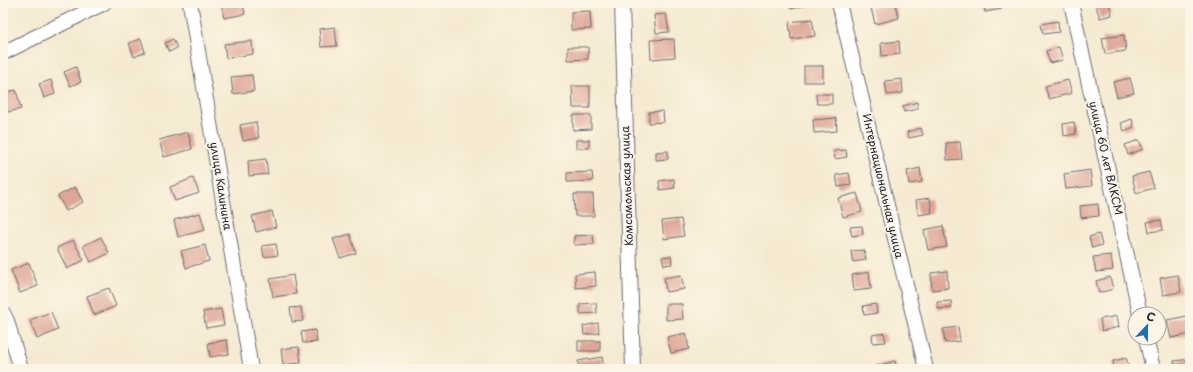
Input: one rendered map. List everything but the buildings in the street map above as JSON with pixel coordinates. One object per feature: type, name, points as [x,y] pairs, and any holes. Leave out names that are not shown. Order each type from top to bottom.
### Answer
[{"type":"street","points":[[3,53],[104,3]]},
{"type":"street","name":"улица Калинина","points":[[190,3],[251,369]]},
{"type":"street","name":"Комсомольская улица","points":[[622,3],[633,369]]},
{"type":"street","name":"Интернациональная улица","points":[[839,3],[926,369]]},
{"type":"street","name":"улица 60 лет ВЛКСМ","points":[[1071,3],[1138,306]]},
{"type":"street","points":[[3,314],[7,321],[21,369]]},
{"type":"street","points":[[1148,346],[1153,369]]}]
